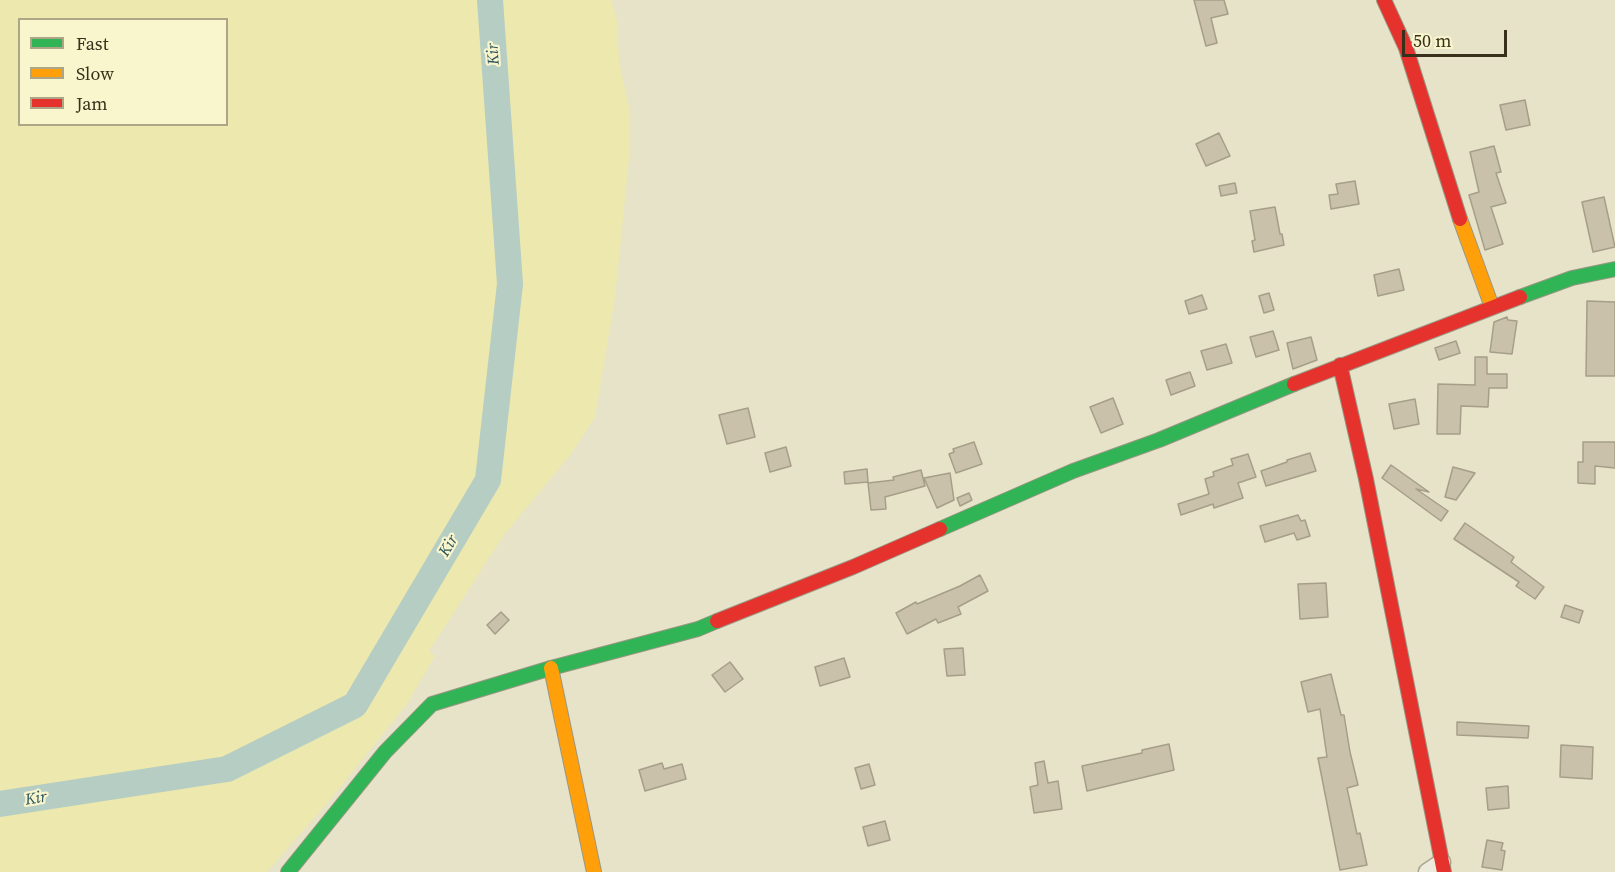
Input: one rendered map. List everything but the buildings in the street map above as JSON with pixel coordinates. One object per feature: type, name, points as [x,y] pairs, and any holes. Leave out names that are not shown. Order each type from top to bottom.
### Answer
[{"type":"street","points":[[1384,0],[1407,51],[1438,152],[1492,307]]},
{"type":"street","points":[[288,872],[385,752],[432,704],[551,668],[699,629],[864,562],[1073,471],[1159,440],[1340,365],[1572,278],[1615,269]]},
{"type":"street","points":[[1340,365],[1366,479],[1443,867],[1427,872]]},
{"type":"street","points":[[551,668],[579,790],[594,872]]},
{"type":"sand","points":[[0,0],[611,0],[617,20],[619,61],[630,112],[630,149],[615,298],[595,417],[571,454],[504,535],[429,651],[435,656],[407,704],[329,801],[267,872],[0,872]]},
{"type":"waterway","name":"Kir","points":[[0,804],[227,769],[355,705],[488,480],[510,284],[490,0]]},
{"type":"traffic: fast","points":[[1520,297],[1572,278],[1615,269]]},
{"type":"traffic: fast","points":[[940,529],[1073,471],[1159,440],[1294,384]]},
{"type":"traffic: fast","points":[[288,872],[385,752],[432,704],[551,668],[698,629],[717,621]]},
{"type":"traffic: slow","points":[[1460,219],[1492,307]]},
{"type":"traffic: slow","points":[[551,668],[594,872]]},
{"type":"traffic: jam","points":[[1384,0],[1406,48],[1460,219]]},
{"type":"traffic: jam","points":[[1294,384],[1520,297]]},
{"type":"traffic: jam","points":[[1340,365],[1366,479],[1444,872]]},
{"type":"traffic: jam","points":[[717,621],[853,567],[940,529]]}]
